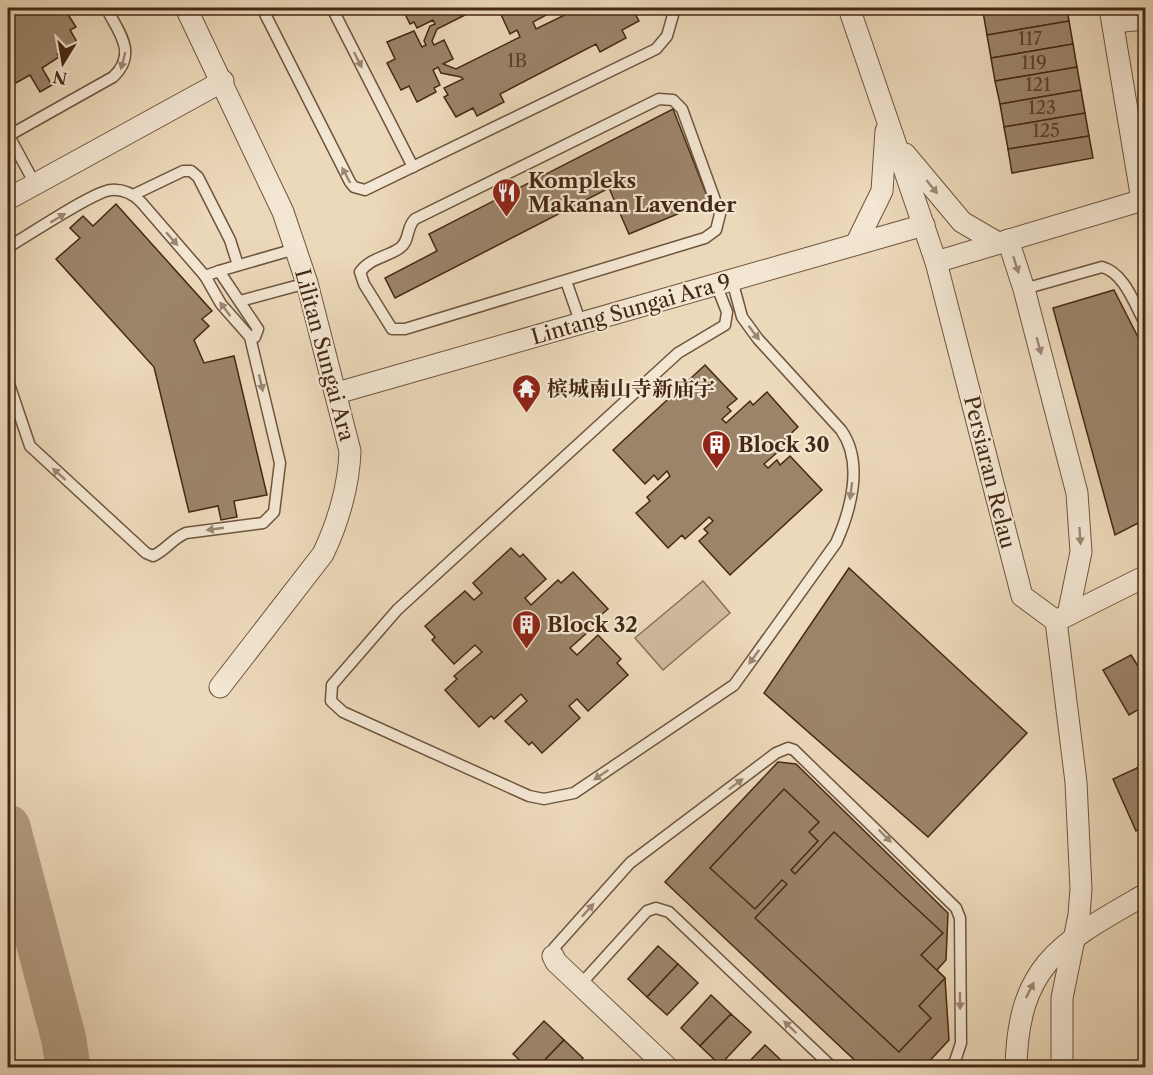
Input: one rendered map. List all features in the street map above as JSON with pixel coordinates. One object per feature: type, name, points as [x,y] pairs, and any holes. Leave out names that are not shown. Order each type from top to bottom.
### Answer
[{"type":"street","name":"Lilitan Sungai Ara","points":[[186,8],[223,81],[282,212],[307,283],[350,451],[350,467],[332,534],[312,571],[220,687]]},
{"type":"street","name":"Persiaran Relau","points":[[849,8],[936,262],[1022,596],[1062,618]]},
{"type":"street","points":[[936,262],[1144,200],[1111,15],[1146,19]]},
{"type":"street","points":[[8,199],[223,81]]},
{"type":"street","points":[[856,244],[882,191],[886,158],[886,114]]},
{"type":"street","points":[[895,141],[962,222],[1003,242],[1024,290],[1077,493],[1081,552],[1062,618],[1076,782],[1081,888],[1062,998],[1062,1068]]},
{"type":"street","name":"Lintang Sungai Ara 9","points":[[337,393],[924,225]]},
{"type":"street","points":[[1062,618],[1146,576]]},
{"type":"street","points":[[1016,1068],[1023,1004],[1029,988],[1056,952],[1074,935],[1146,894]]},
{"type":"street","points":[[553,956],[556,962],[668,1068]]},
{"type":"lane","points":[[35,184],[8,136],[113,77],[120,70],[125,63],[124,40],[106,8]]},
{"type":"lane","points":[[262,8],[354,188],[371,189],[656,49],[667,36],[675,8]]},
{"type":"lane","points":[[332,8],[413,167]]},
{"type":"lane","points":[[659,99],[673,100],[681,109],[720,214],[716,230],[705,238],[566,281],[405,329],[392,329],[364,284],[360,272],[365,265],[402,247],[407,239],[408,225],[415,219],[659,99]]},
{"type":"lane","points":[[134,195],[183,171],[191,171],[198,177],[230,240],[238,265]]},
{"type":"lane","points":[[8,247],[101,192],[112,189],[134,195],[205,276],[221,304],[250,337],[280,463],[274,512],[263,523],[186,533],[174,538],[153,556],[146,553],[30,446],[8,381]]},
{"type":"lane","points":[[205,276],[295,249]]},
{"type":"lane","points":[[1024,290],[1102,267],[1111,270],[1119,277],[1146,325]]},
{"type":"lane","points":[[219,271],[258,329],[255,337],[250,337]]},
{"type":"lane","points":[[566,281],[581,324]]},
{"type":"lane","points":[[724,282],[742,317],[758,339],[847,438],[854,460],[848,518],[836,543],[734,685],[573,793],[544,798],[529,796],[343,712],[331,701],[332,685],[397,610],[678,353],[725,324],[728,312],[724,282]]},
{"type":"lane","points":[[240,301],[307,283]]},
{"type":"lane","points":[[553,956],[554,948],[630,863],[776,753],[788,748],[794,750],[956,908],[960,918],[961,1043],[955,1061],[949,1068]]},
{"type":"lane","points":[[580,985],[647,911],[656,908],[669,912],[833,1068]]},
{"type":"lane","points":[[8,1059],[9,1068]]},
{"type":"shaded area","points":[[703,581],[730,613],[663,670],[635,638]]},
{"type":"building","points":[[8,8],[64,8],[76,27],[70,30],[77,42],[57,54],[59,57],[42,68],[52,85],[40,92],[30,75],[14,84],[12,81],[8,84]]},
{"type":"building","points":[[402,8],[479,8],[437,29],[432,41],[434,45],[444,40],[453,59],[443,64],[456,69],[520,37],[517,30],[510,34],[498,8],[544,8],[548,14],[533,22],[536,29],[579,8],[632,8],[639,21],[622,30],[626,38],[600,52],[596,44],[500,94],[504,102],[477,116],[473,108],[456,117],[444,97],[448,95],[444,88],[463,79],[461,77],[441,73],[438,67],[433,70],[440,85],[434,88],[436,92],[417,102],[409,86],[401,90],[387,63],[395,59],[387,42],[414,31],[422,47],[426,45],[424,41],[430,26],[435,24],[433,20],[417,28],[414,22],[410,24]]},
{"type":"building","points":[[983,8],[1011,8],[983,12]]},
{"type":"building","points":[[1011,8],[1067,8],[1069,21],[987,35],[983,12]]},
{"type":"building","points":[[1069,21],[1073,44],[991,58],[987,35]]},
{"type":"building","points":[[1073,44],[1077,67],[995,81],[991,58]]},
{"type":"building","points":[[1077,67],[1081,90],[1000,104],[995,81]]},
{"type":"building","points":[[1081,90],[1085,113],[1004,127],[1000,104]]},
{"type":"building","name":"Kompleks Makanan Lavender","points":[[673,109],[709,201],[629,234],[609,188],[395,298],[385,278],[437,251],[429,234]]},
{"type":"building","points":[[1085,113],[1089,136],[1008,149],[1004,127]]},
{"type":"building","points":[[1089,136],[1093,158],[1012,173],[1008,149]]},
{"type":"building","points":[[116,204],[212,311],[202,319],[209,326],[194,340],[204,363],[234,356],[267,495],[234,501],[237,517],[221,520],[218,506],[189,512],[154,367],[56,259],[80,238],[70,228],[83,216],[93,226]]},
{"type":"building","points":[[1114,290],[1141,343],[1146,361],[1146,519],[1115,535],[1053,308]]},
{"type":"building","name":"Block 30","points":[[705,365],[737,399],[727,407],[731,411],[722,419],[726,423],[750,401],[753,405],[767,392],[798,427],[785,439],[788,443],[764,464],[768,468],[777,460],[780,465],[790,456],[822,490],[730,575],[699,541],[708,533],[704,529],[713,521],[709,517],[685,539],[682,535],[668,548],[636,513],[650,501],[647,497],[670,476],[667,471],[658,480],[654,475],[645,484],[613,450]]},
{"type":"building","name":"Block 32","points":[[511,548],[520,557],[523,554],[546,579],[525,598],[531,605],[558,580],[561,583],[573,572],[608,609],[595,620],[598,623],[570,648],[577,655],[598,635],[621,659],[617,663],[628,675],[588,711],[577,699],[569,706],[580,718],[542,753],[532,742],[529,745],[505,721],[527,701],[521,694],[494,719],[491,716],[479,727],[445,690],[457,679],[454,676],[482,652],[475,645],[454,664],[432,640],[435,637],[425,626],[465,591],[474,600],[482,593],[473,583]]},
{"type":"building","points":[[849,568],[1027,733],[928,837],[764,693]]},
{"type":"building","points":[[1131,655],[1146,679],[1146,705],[1129,715],[1103,670]]},
{"type":"building","points":[[778,762],[796,764],[948,913],[946,960],[937,970],[945,978],[949,1040],[923,1068],[863,1068],[665,882]]},
{"type":"building","points":[[1146,765],[1146,786],[1137,768]]},
{"type":"building","points":[[1137,768],[1146,786],[1146,826],[1136,831],[1113,779]]},
{"type":"building","points":[[784,789],[819,822],[809,832],[818,841],[791,870],[795,874],[834,832],[943,933],[921,955],[945,978],[919,1006],[931,1018],[899,1052],[755,918],[787,884],[782,880],[755,909],[710,868]]},
{"type":"building","points":[[658,946],[678,964],[647,997],[628,979]]},
{"type":"building","points":[[678,964],[698,983],[667,1015],[647,997]]},
{"type":"building","points":[[711,995],[731,1014],[700,1046],[681,1028]]},
{"type":"building","points":[[731,1014],[751,1032],[720,1065],[700,1046]]},
{"type":"building","points":[[544,1021],[564,1040],[537,1068],[528,1068],[513,1054]]},
{"type":"building","points":[[564,1040],[583,1058],[575,1068],[537,1068]]},
{"type":"building","points":[[765,1045],[784,1063],[780,1068],[743,1068]]},
{"type":"waterway","points":[[8,827],[64,1040],[68,1068]]},
{"type":"place","name":"Kompleks Makanan Lavender","points":[[507,218]]},
{"type":"place","name":"槟城南山寺新庙宇","points":[[526,414]]},
{"type":"place","name":"Block 30","points":[[717,470]]},
{"type":"place","name":"Block 32","points":[[526,650]]}]
